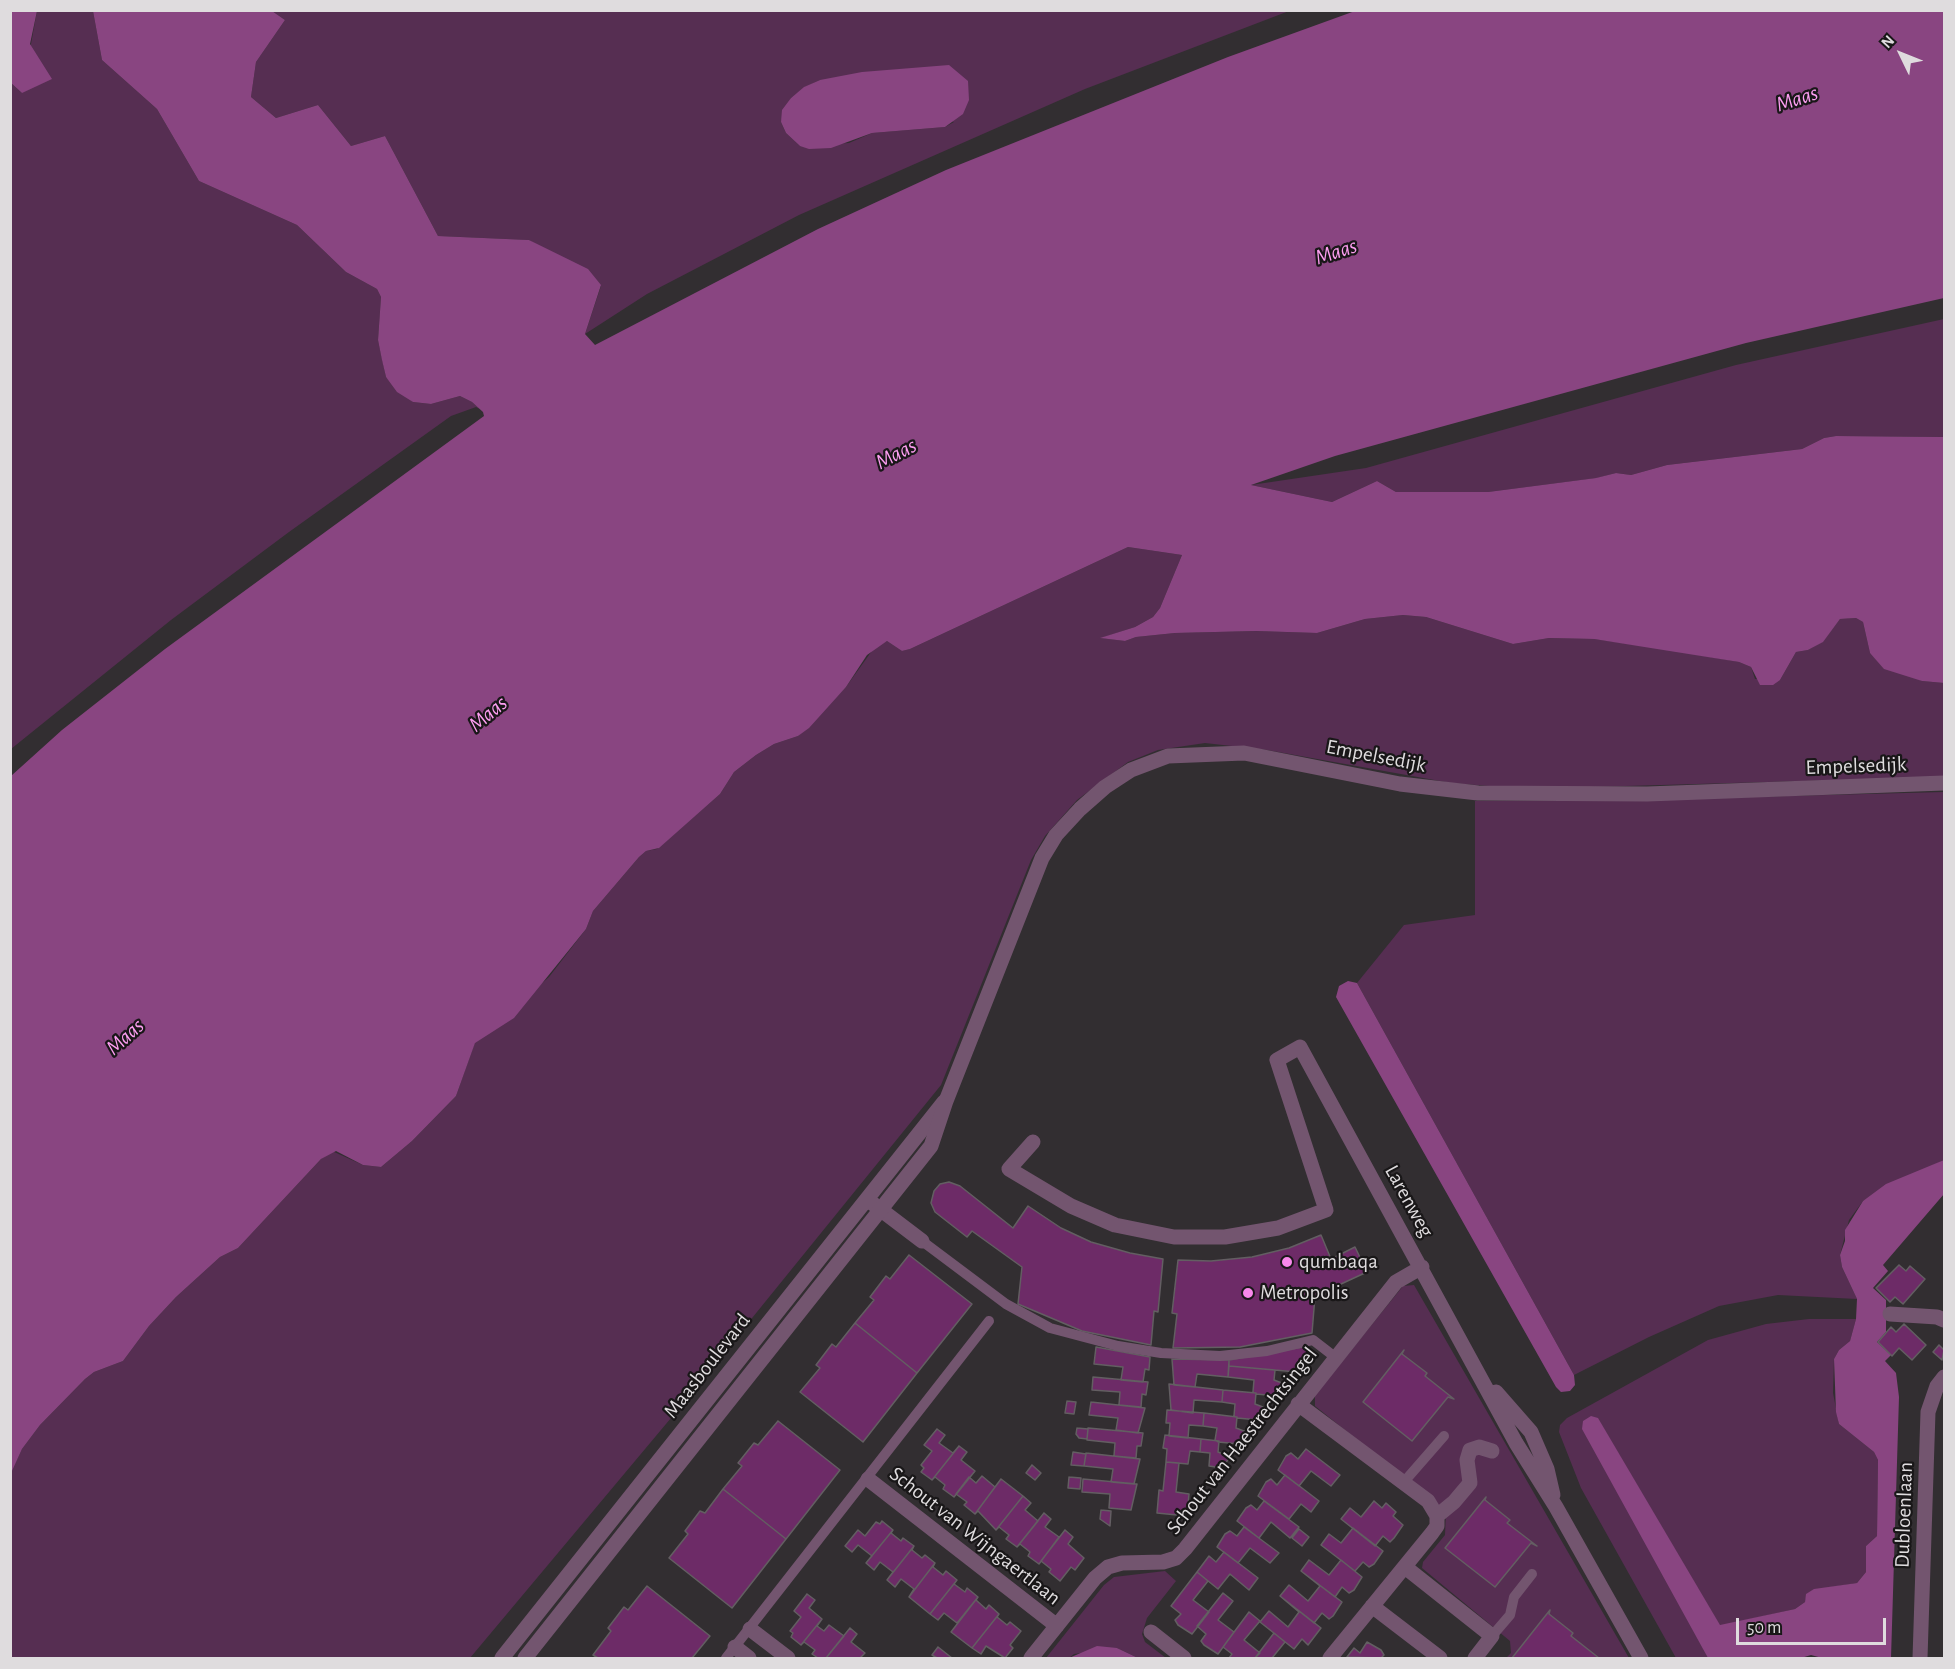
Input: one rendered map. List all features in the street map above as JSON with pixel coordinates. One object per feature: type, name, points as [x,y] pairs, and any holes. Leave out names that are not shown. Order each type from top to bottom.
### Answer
[{"type":"street","name":"Empelsedijk","points":[[968,1045],[1019,912],[1042,858],[1056,835],[1105,787],[1131,770],[1168,756],[1244,753],[1400,784],[1478,793],[1647,794],[1944,783]]},
{"type":"street","name":"Maasboulevard","points":[[525,1659],[931,1146],[968,1045]]},
{"type":"street","name":"Larenweg","points":[[1033,1142],[1010,1169],[1071,1206],[1115,1225],[1174,1237],[1226,1237],[1278,1228],[1326,1210],[1277,1060],[1300,1047],[1481,1377],[1531,1432],[1548,1468],[1556,1507],[1641,1659]]},
{"type":"street","name":"Maasboulevard","points":[[501,1659],[946,1101]]},
{"type":"street","points":[[867,1199],[922,1241]]},
{"type":"street","name":"Schout van Haestrechtsingel","points":[[1031,1659],[1095,1578],[1108,1568],[1122,1563],[1163,1562],[1181,1553],[1396,1282],[1422,1267]]},
{"type":"street","points":[[1890,1314],[1937,1317],[1944,1320]]},
{"type":"street","name":"Dubloenlaan","points":[[1920,1659],[1928,1412],[1937,1386],[1944,1377]]},
{"type":"street","points":[[1298,1404],[1428,1501],[1437,1516],[1437,1526],[1432,1533],[1330,1659]]},
{"type":"street","points":[[1437,1516],[1454,1502],[1470,1483],[1467,1460],[1470,1450],[1479,1447],[1492,1451]]},
{"type":"street","name":"Schout van Wijngaertlaan","points":[[868,1479],[1057,1626]]},
{"type":"street","points":[[1405,1567],[1492,1636],[1474,1659]]},
{"type":"street","points":[[1372,1606],[1440,1659]]},
{"type":"street","points":[[750,1629],[788,1659]]},
{"type":"street","points":[[1151,1632],[1184,1659]]},
{"type":"street","points":[[730,1653],[749,1659]]},
{"type":"lane","points":[[922,1241],[1006,1304],[1050,1328],[1118,1346],[1161,1353],[1220,1356],[1267,1351],[1313,1340],[1335,1357]]},
{"type":"lane","points":[[730,1653],[989,1322]]},
{"type":"lane","points":[[1403,1483],[1444,1436]]},
{"type":"lane","points":[[1492,1636],[1510,1615],[1514,1597],[1532,1574]]},
{"type":"shaded area","points":[[37,11],[93,11],[102,60],[157,109],[199,181],[297,225],[346,272],[377,289],[381,297],[378,340],[386,377],[413,402],[431,404],[460,396],[480,409],[476,407],[451,416],[289,532],[171,620],[11,749],[11,83],[22,93]]},
{"type":"shaded area","points":[[272,11],[1289,11],[1085,89],[799,215],[647,294],[585,334],[601,286],[529,240],[438,236],[385,136],[351,146],[318,105],[276,118],[251,97],[256,62],[285,20]],"holes":[[[820,80],[954,122],[945,127],[872,133],[849,143],[800,146],[786,133],[781,122],[791,98],[805,87]]]},
{"type":"shaded area","points":[[1944,319],[1944,437],[1836,436],[1824,438],[1802,449],[1667,465],[1631,475],[1616,473],[1597,478],[1488,492],[1396,492],[1377,481],[1332,502],[1251,485],[1366,468],[1736,365]]},
{"type":"shaded area","points":[[1128,547],[1182,555],[1160,608],[1153,617],[1135,627],[1101,638],[1125,641],[1136,637],[1175,633],[1256,631],[1317,633],[1365,619],[1403,615],[1426,617],[1513,644],[1549,638],[1594,639],[1666,649],[1739,662],[1751,667],[1755,679],[1780,680],[1796,652],[1808,650],[1822,642],[1840,619],[1856,618],[1863,622],[1870,653],[1922,681],[1944,683],[1944,777],[1591,787],[1501,787],[1451,783],[1267,750],[1205,743],[1158,750],[1128,762],[1077,800],[1045,836],[1031,860],[941,1085],[671,1418],[470,1658],[11,1658],[10,1473],[22,1449],[40,1425],[85,1379],[94,1372],[123,1361],[149,1326],[176,1297],[220,1257],[238,1248],[321,1159],[332,1151],[363,1165],[381,1167],[412,1141],[456,1096],[475,1042],[549,977],[586,929],[593,911],[639,857],[646,851],[657,849],[720,794],[734,772],[756,755],[774,744],[798,736],[846,687],[874,648],[887,641],[902,651],[910,649]]},
{"type":"shaded area","points":[[1944,792],[1944,1160],[1863,1201],[1849,1220],[1840,1255],[1842,1267],[1857,1299],[1778,1295],[1719,1306],[1649,1337],[1574,1375],[1357,983],[1404,925],[1475,915],[1475,801],[1592,801]]},
{"type":"shaded area","points":[[1414,1285],[1629,1658],[1506,1658],[1511,1653],[1510,1641],[1422,1568],[1423,1562],[1445,1535],[1446,1511],[1315,1406],[1315,1395],[1403,1286]]},
{"type":"shaded area","points":[[1809,1319],[1856,1319],[1850,1341],[1839,1350],[1834,1359],[1833,1393],[1839,1424],[1874,1452],[1878,1460],[1877,1536],[1866,1546],[1866,1572],[1857,1583],[1814,1590],[1807,1594],[1805,1602],[1795,1609],[1720,1626],[1598,1419],[1708,1658],[1676,1658],[1581,1488],[1559,1432],[1560,1425],[1567,1418],[1708,1340],[1766,1324]]},
{"type":"shaded area","points":[[1165,1571],[1176,1581],[1147,1618],[1142,1634],[1145,1642],[1166,1658],[1138,1658],[1117,1648],[1074,1654],[1069,1658],[1046,1658],[1104,1585],[1114,1577]]},
{"type":"water","points":[[10,11],[37,11],[30,44],[52,79],[22,93],[11,83]]},
{"type":"water","name":"Maas","points":[[93,11],[272,11],[285,20],[256,62],[251,97],[276,118],[318,105],[351,146],[385,136],[438,236],[529,240],[588,269],[601,285],[585,334],[595,345],[818,229],[946,170],[1228,57],[1355,11],[1944,11],[1944,298],[1746,343],[1335,456],[1251,485],[1332,502],[1377,481],[1396,492],[1488,492],[1596,478],[1616,473],[1631,475],[1667,465],[1802,449],[1824,438],[1836,436],[1944,437],[1944,683],[1922,681],[1884,669],[1870,653],[1863,622],[1856,618],[1840,619],[1823,642],[1808,650],[1796,652],[1780,680],[1773,685],[1760,685],[1751,667],[1739,662],[1594,639],[1549,638],[1513,644],[1426,617],[1403,615],[1365,619],[1317,633],[1256,631],[1175,633],[1136,637],[1125,641],[1100,638],[1135,627],[1153,617],[1160,608],[1182,555],[1128,547],[910,649],[902,651],[887,641],[867,655],[846,687],[809,728],[798,736],[774,744],[756,755],[734,772],[720,794],[659,848],[646,851],[639,857],[593,911],[586,929],[514,1018],[475,1043],[456,1096],[412,1141],[381,1167],[363,1165],[336,1151],[321,1159],[238,1248],[220,1257],[176,1297],[149,1326],[123,1361],[94,1372],[85,1379],[40,1425],[22,1449],[11,1473],[11,776],[62,730],[165,649],[484,416],[483,412],[472,402],[460,396],[431,404],[413,402],[397,392],[386,377],[378,340],[381,297],[377,289],[346,272],[297,225],[199,181],[157,109],[102,60]]},
{"type":"water","points":[[949,65],[968,81],[969,100],[963,114],[945,127],[872,133],[831,148],[809,149],[800,146],[786,133],[781,122],[782,110],[791,98],[804,87],[820,80],[862,72]]},
{"type":"water","points":[[1348,981],[1357,983],[1574,1375],[1575,1385],[1570,1391],[1561,1392],[1556,1387],[1336,997],[1339,986]]},
{"type":"water","points":[[1944,1160],[1944,1194],[1883,1265],[1888,1271],[1873,1288],[1886,1300],[1886,1332],[1877,1342],[1891,1355],[1885,1361],[1896,1373],[1899,1397],[1891,1658],[1822,1658],[1811,1655],[1801,1658],[1708,1658],[1582,1429],[1583,1421],[1591,1416],[1598,1418],[1720,1625],[1795,1609],[1805,1602],[1806,1594],[1814,1589],[1857,1583],[1866,1572],[1866,1546],[1877,1536],[1878,1460],[1874,1452],[1839,1424],[1836,1412],[1834,1359],[1839,1350],[1850,1341],[1856,1319],[1857,1299],[1842,1267],[1840,1255],[1845,1241],[1845,1230],[1863,1201],[1886,1184]]},
{"type":"water","points":[[1097,1646],[1117,1648],[1138,1658],[1069,1658]]},
{"type":"building","points":[[949,1182],[960,1186],[1013,1228],[1028,1206],[1061,1228],[1091,1242],[1163,1259],[1158,1312],[1154,1311],[1151,1345],[1082,1331],[1018,1304],[1022,1267],[972,1231],[967,1237],[935,1212],[931,1203],[934,1191],[940,1184]]},
{"type":"building","name":"Metropolis","points":[[1321,1235],[1331,1259],[1355,1247],[1367,1272],[1315,1296],[1312,1333],[1240,1347],[1173,1348],[1177,1314],[1172,1313],[1178,1260],[1211,1261],[1252,1257],[1289,1248]]},
{"type":"building","points":[[909,1255],[972,1304],[917,1373],[855,1323],[874,1300],[870,1297],[886,1276],[890,1279]]},
{"type":"building","points":[[1899,1265],[1906,1271],[1910,1266],[1925,1279],[1903,1304],[1895,1297],[1890,1302],[1876,1288]]},
{"type":"building","points":[[855,1323],[917,1373],[863,1442],[800,1392],[820,1368],[816,1365],[832,1344],[836,1347]]},
{"type":"building","points":[[1904,1324],[1926,1345],[1912,1360],[1899,1348],[1892,1356],[1878,1342],[1891,1327],[1896,1332]]},
{"type":"building","points":[[1939,1345],[1944,1350],[1942,1360],[1933,1352]]},
{"type":"building","points":[[1096,1347],[1150,1357],[1149,1370],[1145,1369],[1143,1382],[1121,1380],[1123,1367],[1094,1364]]},
{"type":"building","points":[[1303,1347],[1309,1349],[1310,1355],[1297,1372],[1229,1366],[1229,1360]]},
{"type":"building","points":[[1404,1350],[1402,1354],[1427,1373],[1425,1376],[1454,1399],[1448,1397],[1412,1441],[1363,1402]]},
{"type":"building","points":[[1172,1359],[1229,1360],[1228,1377],[1197,1374],[1195,1387],[1174,1385]]},
{"type":"building","points":[[1229,1366],[1275,1370],[1274,1380],[1287,1385],[1278,1396],[1256,1394],[1253,1392],[1254,1380],[1228,1377]]},
{"type":"building","points":[[1093,1377],[1148,1382],[1146,1395],[1142,1394],[1141,1407],[1119,1405],[1120,1392],[1092,1390]]},
{"type":"building","points":[[1169,1384],[1223,1390],[1222,1402],[1194,1400],[1193,1413],[1171,1410]]},
{"type":"building","points":[[1223,1390],[1256,1393],[1255,1404],[1268,1409],[1259,1420],[1237,1418],[1234,1416],[1235,1404],[1222,1402]]},
{"type":"building","points":[[1067,1401],[1076,1402],[1074,1414],[1065,1413]]},
{"type":"building","points":[[1091,1402],[1145,1408],[1138,1433],[1116,1430],[1118,1418],[1089,1415]]},
{"type":"building","points":[[1167,1410],[1204,1413],[1203,1426],[1189,1425],[1188,1438],[1169,1436],[1170,1423],[1166,1423]]},
{"type":"building","points":[[1204,1413],[1237,1417],[1236,1428],[1249,1433],[1240,1444],[1218,1442],[1215,1440],[1217,1428],[1203,1426]]},
{"type":"building","points":[[778,1421],[840,1470],[786,1539],[723,1489],[742,1466],[738,1463],[754,1443],[758,1445]]},
{"type":"building","points":[[1077,1428],[1088,1429],[1087,1439],[1079,1438],[1076,1434]]},
{"type":"building","points":[[1088,1428],[1143,1433],[1141,1446],[1137,1446],[1136,1458],[1114,1456],[1115,1443],[1087,1440]]},
{"type":"building","points":[[937,1429],[945,1435],[939,1443],[953,1453],[959,1446],[932,1480],[921,1472],[924,1468],[921,1465],[932,1451],[924,1445]]},
{"type":"building","points":[[1165,1435],[1201,1439],[1200,1452],[1190,1451],[1188,1464],[1166,1462],[1167,1449],[1163,1448]]},
{"type":"building","points":[[1201,1439],[1219,1441],[1218,1452],[1230,1457],[1222,1468],[1209,1466],[1210,1453],[1200,1452]]},
{"type":"building","points":[[959,1446],[967,1452],[961,1460],[975,1471],[954,1497],[943,1489],[945,1485],[935,1477],[932,1480]]},
{"type":"building","points":[[1306,1449],[1340,1475],[1331,1486],[1311,1471],[1299,1486],[1278,1470],[1286,1456],[1291,1453],[1298,1459]]},
{"type":"building","points":[[1073,1452],[1086,1454],[1084,1466],[1071,1465]]},
{"type":"building","points":[[1086,1453],[1140,1459],[1134,1484],[1111,1482],[1113,1469],[1084,1466]]},
{"type":"building","points":[[1166,1462],[1179,1463],[1176,1492],[1189,1494],[1187,1516],[1157,1513],[1159,1490],[1163,1491]]},
{"type":"building","points":[[1032,1465],[1041,1473],[1035,1480],[1026,1473]]},
{"type":"building","points":[[1285,1475],[1319,1501],[1311,1512],[1301,1504],[1289,1519],[1258,1496],[1266,1482],[1271,1479],[1277,1485]]},
{"type":"building","points":[[982,1476],[995,1487],[1001,1479],[975,1514],[964,1505],[967,1502],[956,1494],[969,1477],[976,1483]]},
{"type":"building","points":[[1069,1477],[1081,1478],[1080,1489],[1068,1488]]},
{"type":"building","points":[[1001,1479],[1023,1496],[996,1530],[978,1511],[975,1514]]},
{"type":"building","points":[[1083,1479],[1137,1484],[1131,1510],[1109,1508],[1110,1494],[1082,1492]]},
{"type":"building","points":[[723,1489],[786,1539],[732,1608],[669,1558],[688,1534],[685,1531],[700,1511],[705,1513]]},
{"type":"building","points":[[1023,1496],[1031,1503],[1025,1510],[1038,1521],[1017,1547],[1006,1539],[1009,1535],[999,1527],[996,1530]]},
{"type":"building","points":[[1486,1497],[1485,1500],[1510,1520],[1507,1523],[1537,1546],[1531,1543],[1495,1587],[1445,1548]]},
{"type":"building","points":[[1264,1501],[1299,1527],[1290,1538],[1271,1522],[1259,1538],[1237,1521],[1246,1508],[1251,1505],[1257,1510]]},
{"type":"building","points":[[1374,1501],[1382,1508],[1386,1503],[1396,1512],[1393,1516],[1403,1525],[1390,1542],[1383,1536],[1375,1546],[1341,1519],[1350,1508],[1361,1517]]},
{"type":"building","points":[[1101,1510],[1111,1511],[1110,1526],[1100,1519]]},
{"type":"building","points":[[1044,1513],[1051,1519],[1045,1527],[1059,1537],[1039,1564],[1028,1556],[1030,1552],[1020,1544],[1017,1547]]},
{"type":"building","points":[[882,1521],[893,1530],[872,1556],[858,1545],[852,1552],[845,1546],[858,1530],[865,1536],[876,1522],[880,1524]]},
{"type":"building","points":[[1244,1527],[1279,1553],[1270,1563],[1250,1548],[1238,1563],[1217,1547],[1225,1534],[1230,1531],[1237,1536]]},
{"type":"building","points":[[1353,1528],[1383,1551],[1374,1564],[1369,1567],[1363,1562],[1355,1571],[1321,1545],[1329,1534],[1341,1543]]},
{"type":"building","points":[[1299,1529],[1309,1537],[1302,1546],[1292,1538]]},
{"type":"building","points":[[893,1530],[891,1533],[901,1541],[903,1538],[914,1546],[887,1580],[893,1572],[880,1562],[874,1570],[866,1563]]},
{"type":"building","points":[[1065,1530],[1073,1537],[1068,1544],[1084,1558],[1075,1570],[1071,1567],[1060,1581],[1041,1561]]},
{"type":"building","points":[[914,1546],[912,1550],[922,1558],[925,1555],[935,1563],[909,1597],[914,1589],[901,1579],[895,1587],[887,1580]]},
{"type":"building","points":[[1224,1552],[1258,1578],[1249,1590],[1230,1574],[1218,1589],[1197,1572],[1209,1556],[1216,1562]]},
{"type":"building","points":[[1309,1560],[1329,1575],[1341,1560],[1362,1577],[1354,1590],[1349,1593],[1342,1587],[1335,1597],[1301,1571]]},
{"type":"building","points":[[935,1563],[933,1567],[943,1575],[946,1571],[957,1580],[930,1614],[909,1597]]},
{"type":"building","points":[[1301,1571],[1342,1602],[1329,1619],[1322,1613],[1314,1623],[1280,1596],[1289,1585],[1308,1601],[1320,1586]]},
{"type":"building","points":[[1197,1572],[1208,1581],[1193,1600],[1209,1612],[1192,1634],[1178,1625],[1175,1620],[1181,1614],[1171,1606]]},
{"type":"building","points":[[957,1580],[954,1584],[965,1592],[967,1588],[978,1597],[957,1623],[944,1613],[938,1620],[930,1614]]},
{"type":"building","points":[[647,1586],[710,1636],[692,1658],[598,1658],[593,1655],[611,1631],[608,1628],[624,1607],[628,1610]]},
{"type":"building","points":[[1223,1593],[1233,1601],[1218,1620],[1234,1632],[1218,1654],[1201,1641],[1206,1634],[1197,1626]]},
{"type":"building","points":[[807,1594],[815,1600],[809,1608],[822,1619],[801,1645],[791,1637],[793,1633],[790,1631],[801,1617],[794,1611]]},
{"type":"building","points":[[1280,1596],[1321,1628],[1308,1645],[1302,1639],[1294,1649],[1260,1622],[1269,1611],[1288,1627],[1299,1612]]},
{"type":"building","points":[[978,1597],[976,1600],[986,1609],[989,1605],[999,1614],[972,1648],[951,1632]]},
{"type":"building","points":[[1550,1610],[1549,1614],[1573,1633],[1571,1636],[1599,1658],[1512,1658]]},
{"type":"building","points":[[1249,1612],[1260,1621],[1244,1640],[1260,1653],[1255,1658],[1229,1658],[1232,1654],[1223,1647]]},
{"type":"building","points":[[999,1614],[997,1617],[1007,1625],[1010,1622],[1021,1631],[1010,1645],[1013,1648],[1005,1658],[986,1646],[981,1654],[972,1648]]},
{"type":"building","points":[[822,1619],[817,1626],[824,1631],[829,1625],[844,1636],[826,1658],[818,1658],[812,1654],[815,1650],[804,1642],[801,1645]]},
{"type":"building","points":[[850,1628],[857,1634],[851,1642],[865,1653],[860,1658],[826,1658]]},
{"type":"building","points":[[1274,1633],[1285,1642],[1272,1658],[1255,1658]]},
{"type":"building","points":[[1367,1642],[1381,1650],[1384,1655],[1381,1658],[1347,1657],[1354,1648],[1360,1653]]},
{"type":"building","points":[[938,1647],[952,1658],[937,1658],[932,1655]]},
{"type":"place","name":"qumbaqa","points":[[1287,1262]]},
{"type":"place","name":"Metropolis","points":[[1248,1293]]}]
